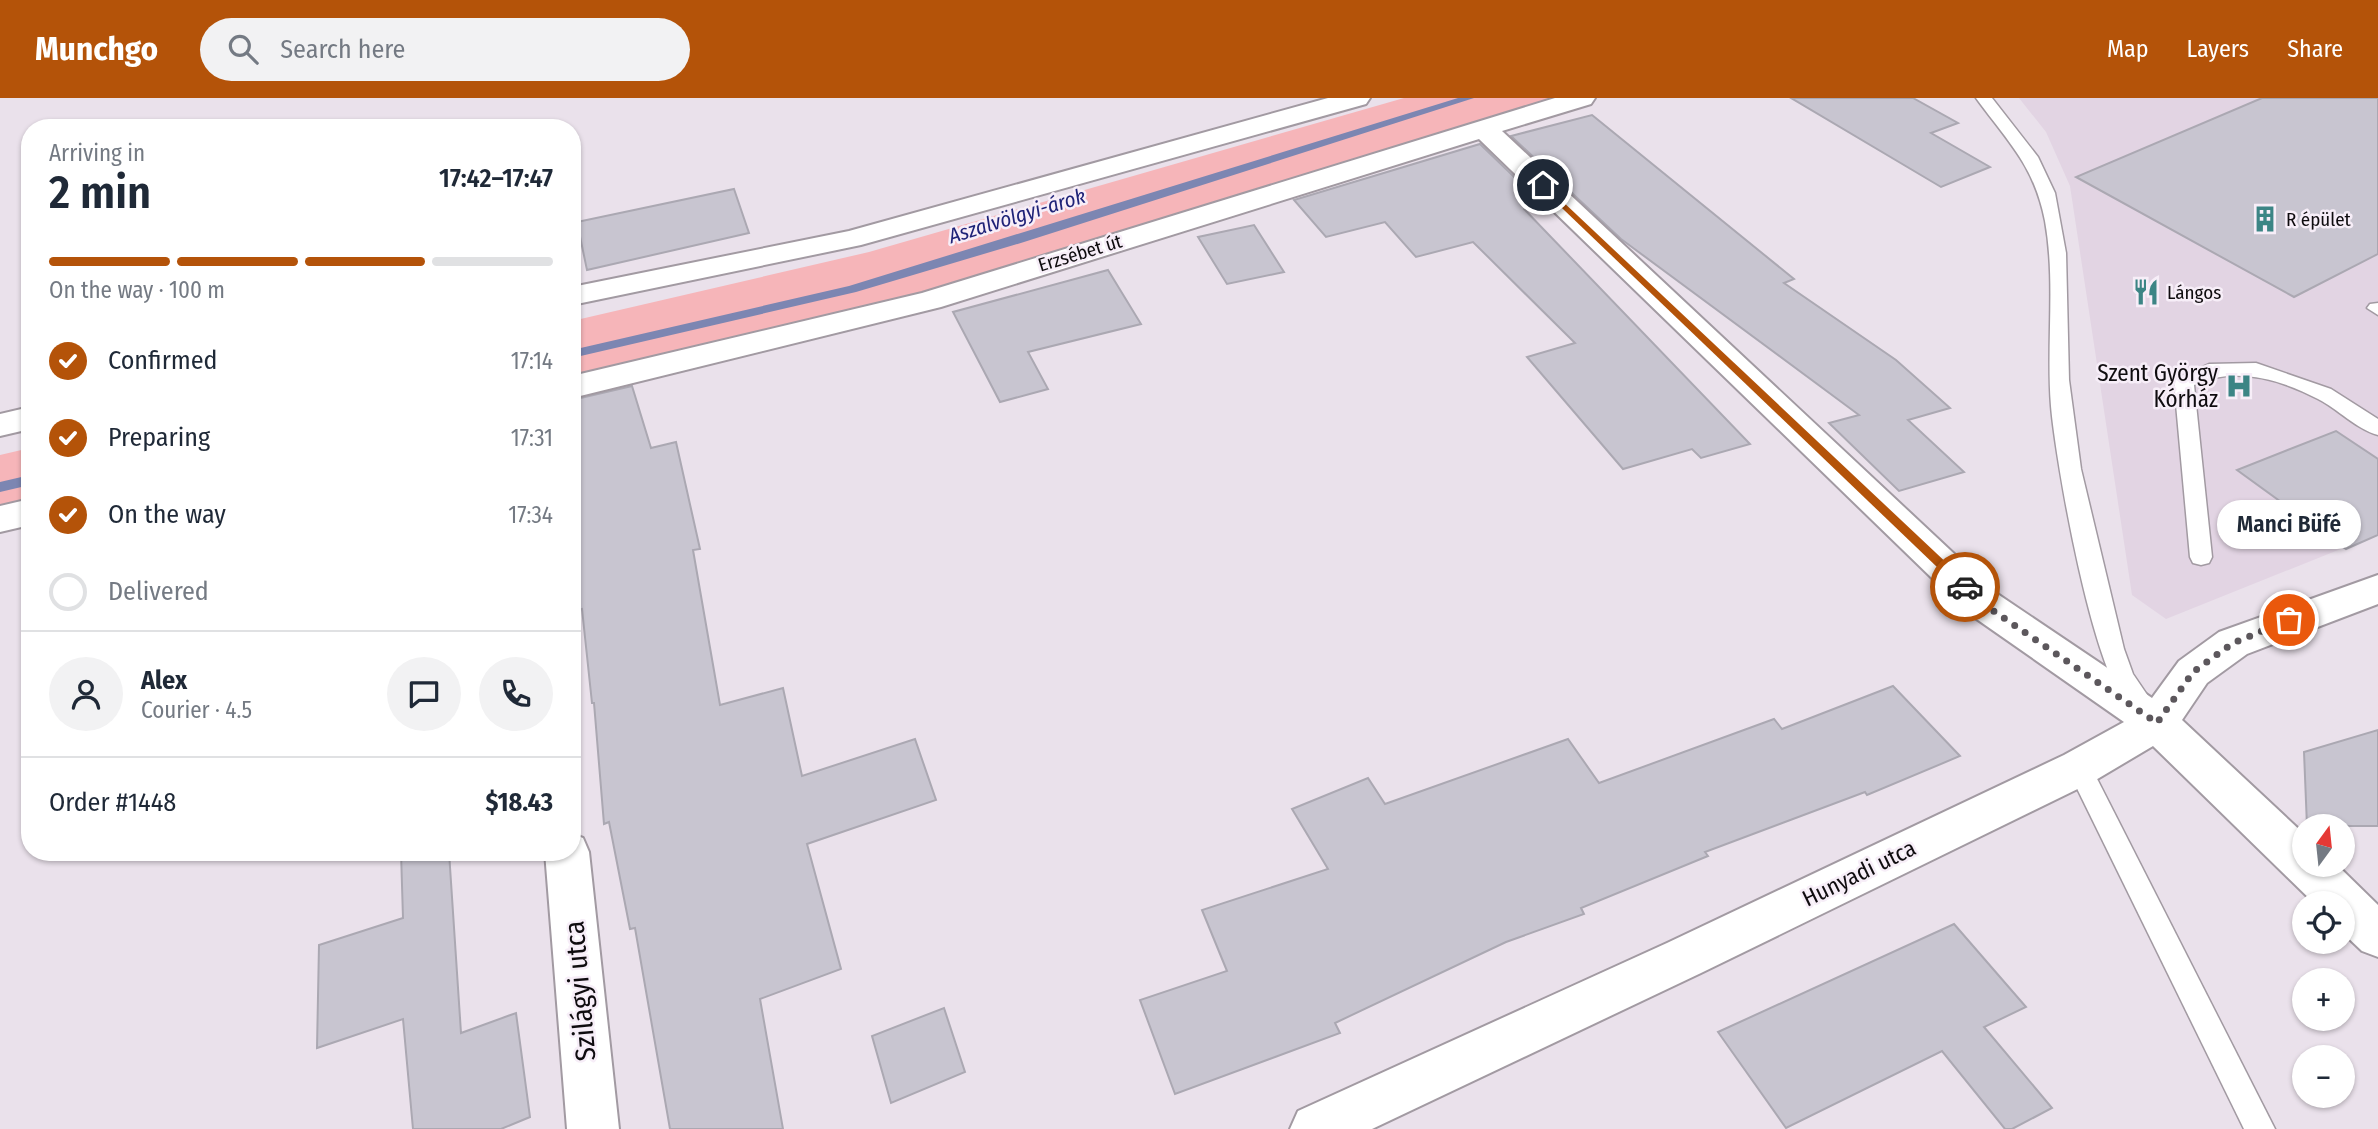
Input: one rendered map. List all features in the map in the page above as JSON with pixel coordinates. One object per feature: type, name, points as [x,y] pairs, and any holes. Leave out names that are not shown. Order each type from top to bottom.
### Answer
[{"type":"street","points":[[581,294],[851,239],[971,208],[1357,98]]},
{"type":"street","name":"Erzsébet út","points":[[581,385],[930,300],[1582,98]]},
{"type":"street","points":[[1483,128],[1982,603],[2157,723],[2292,852]]},
{"type":"street","points":[[0,425],[21,420]]},
{"type":"street","points":[[0,519],[21,514]]},
{"type":"street","name":"Hunyadi utca","points":[[1316,1129],[1684,958],[2079,768],[2157,723],[2193,672],[2233,643],[2378,589]]},
{"type":"street","name":"Szilágyi utca","points":[[568,861],[593,1129]]},
{"type":"street","points":[[2318,877],[2378,936]]},
{"type":"lane","points":[[1984,98],[2035,167],[2044,189],[2056,240],[2059,389],[2067,456],[2102,610],[2116,659],[2123,678],[2157,723]]},
{"type":"lane","points":[[2201,557],[2184,382],[2209,370],[2256,369],[2324,394],[2378,428]]},
{"type":"lane","points":[[2079,768],[2260,1129]]},
{"type":"shaded area","points":[[1404,98],[1563,98],[913,302],[581,380],[581,319],[869,252]]},
{"type":"shaded area","name":"Szent György Kórház","points":[[2019,98],[2378,98],[2378,534],[2166,619],[2132,595],[2070,186],[2046,132]]},
{"type":"shaded area","points":[[21,450],[21,512],[0,517],[0,455]]},
{"type":"building","points":[[1791,98],[1913,98],[1958,123],[1931,133],[1990,167],[1941,187]]},
{"type":"building","name":"R épület","points":[[2262,98],[2378,98],[2378,254],[2294,297],[2076,177]]},
{"type":"building","points":[[1592,115],[1794,279],[1784,283],[1896,360],[1950,408],[1908,420],[1964,472],[1899,491],[1829,423],[1859,415],[1621,239],[1511,136]]},
{"type":"building","points":[[1480,144],[1535,197],[1524,209],[1750,444],[1701,458],[1692,449],[1623,469],[1527,357],[1575,343],[1473,242],[1416,257],[1385,222],[1326,237],[1294,200]]},
{"type":"building","points":[[734,189],[749,233],[587,270],[581,241],[581,221]]},
{"type":"building","points":[[1254,225],[1284,272],[1227,284],[1198,237]]},
{"type":"building","points":[[1108,270],[1141,324],[1028,352],[1048,389],[1000,402],[953,312]]},
{"type":"building","points":[[632,386],[651,448],[676,442],[700,549],[693,550],[720,705],[783,688],[802,776],[915,739],[936,800],[807,844],[841,969],[760,999],[783,1129],[670,1129],[635,928],[630,929],[609,822],[604,824],[594,703],[581,609],[581,398]]},
{"type":"building","points":[[2336,431],[2378,459],[2378,535],[2346,549],[2237,470]]},
{"type":"building","points":[[1893,686],[1960,756],[1867,795],[1865,792],[1705,852],[1708,856],[1581,908],[1584,914],[1506,942],[1335,1023],[1340,1033],[1175,1094],[1140,1000],[1227,971],[1202,910],[1328,869],[1292,809],[1368,778],[1385,804],[1568,739],[1599,783],[1774,719],[1782,729]]},
{"type":"building","points":[[2378,730],[2378,826],[2356,826],[2356,814],[2307,814],[2304,752]]},
{"type":"building","points":[[401,861],[450,861],[461,1033],[516,1013],[530,1117],[501,1129],[413,1129],[403,1019],[317,1048],[319,945],[403,918]]},
{"type":"building","points":[[1954,924],[2026,1007],[1984,1027],[2052,1108],[2012,1129],[2005,1129],[1942,1051],[1786,1128],[1718,1032]]},
{"type":"building","points":[[944,1008],[965,1072],[891,1103],[872,1036]]},
{"type":"waterway","name":"Aszalvölgyi-árok","points":[[581,352],[852,289],[1469,98]]},
{"type":"waterway","name":"Aszalvölgyi-árok","points":[[0,487],[21,482]]},
{"type":"way so far","points":[[1965,587],[1982,603],[2157,723],[2193,672],[2233,643],[2289,620]]},
{"type":"place","name":"R épület","points":[[2265,219]]},
{"type":"place","name":"Lángos","points":[[2146,292]]},
{"type":"place","name":"Szent György Kórház","points":[[2239,386]]},
{"type":"place","name":"Manci Büfé","points":[[2289,620]]},
{"type":"route","points":[[1543,185],[1965,587]]}]
